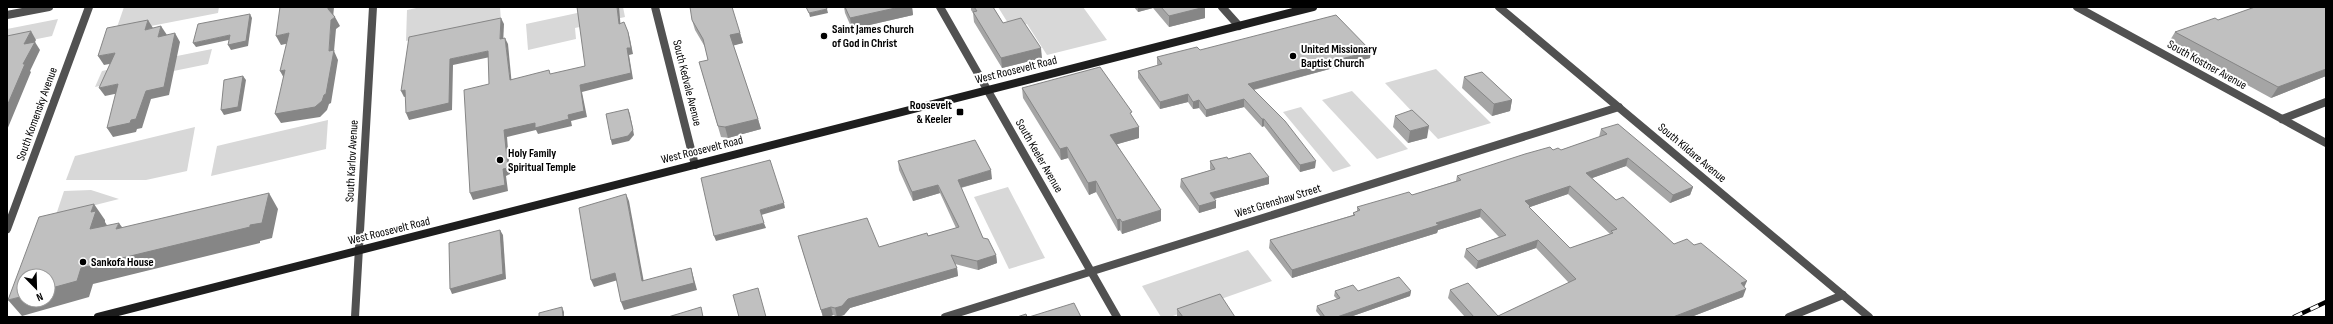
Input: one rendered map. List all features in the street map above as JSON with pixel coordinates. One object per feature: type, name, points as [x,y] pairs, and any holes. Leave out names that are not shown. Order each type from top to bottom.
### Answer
[{"type":"main road","name":"West Roosevelt Road","points":[[98,317],[1313,7]]},
{"type":"street","points":[[7,15],[49,7]]},
{"type":"street","name":"South Komensky Avenue","points":[[7,229],[89,7]]},
{"type":"street","name":"South Karlov Avenue","points":[[355,317],[372,7]]},
{"type":"street","name":"South Kedvale Avenue","points":[[655,7],[695,165]]},
{"type":"street","name":"South Keeler Avenue","points":[[940,7],[1117,317]]},
{"type":"street","points":[[1222,7],[1238,26]]},
{"type":"street","name":"South Kildare Avenue","points":[[1499,7],[1869,317]]},
{"type":"street","name":"South Kostner Avenue","points":[[2077,7],[2326,143]]},
{"type":"street","points":[[2282,119],[2326,102]]},
{"type":"street","name":"West Grenshaw Street","points":[[945,317],[1619,107]]},
{"type":"street","points":[[1789,317],[1843,295]]},
{"type":"shaded area","points":[[124,7],[219,7],[218,13],[115,33]]},
{"type":"shaded area","points":[[421,7],[500,7],[501,21],[406,41],[407,10]]},
{"type":"shaded area","points":[[605,7],[623,7],[625,17],[575,28],[576,39],[528,50],[526,24]]},
{"type":"shaded area","points":[[998,7],[1083,7],[1107,40],[1047,55],[1027,24],[1011,28]]},
{"type":"shaded area","points":[[58,19],[52,36],[7,45],[7,29]]},
{"type":"shaded area","points":[[212,49],[208,64],[95,87],[102,71]]},
{"type":"shaded area","points":[[1436,69],[1491,123],[1438,139],[1385,83]]},
{"type":"shaded area","points":[[1352,91],[1408,149],[1377,159],[1322,100]]},
{"type":"shaded area","points":[[1301,107],[1351,166],[1333,172],[1283,112]]},
{"type":"shaded area","points":[[328,120],[326,149],[211,176],[217,146]]},
{"type":"shaded area","points":[[195,127],[187,171],[146,180],[66,180],[75,156]]},
{"type":"shaded area","points":[[1008,187],[1045,258],[1009,269],[974,197]]},
{"type":"shaded area","points":[[91,190],[119,199],[56,215],[64,191]]},
{"type":"shaded area","points":[[1248,250],[1272,281],[1170,317],[1161,317],[1142,286]]},
{"type":"building","points":[[280,7],[328,7],[335,17],[331,20],[329,51],[334,50],[326,94],[324,95],[322,101],[315,107],[275,114],[285,70],[280,71],[289,33],[276,36]]},
{"type":"building","points":[[577,7],[617,7],[619,24],[624,22],[628,32],[631,48],[627,48],[631,73],[580,85],[584,111],[568,115],[569,119],[535,128],[535,123],[504,130],[508,168],[503,169],[505,185],[470,193],[464,90],[489,84],[488,51],[450,59],[449,103],[406,113],[405,90],[401,91],[409,37],[501,18],[500,39],[505,38],[510,80],[549,70],[550,74],[585,66]]},
{"type":"building","points":[[690,7],[732,7],[740,33],[730,35],[758,119],[725,127],[718,126],[699,62],[708,60],[703,39],[692,20]]},
{"type":"building","points":[[806,7],[826,7],[827,9],[809,13]]},
{"type":"building","points":[[845,7],[900,7],[850,18]]},
{"type":"building","points":[[974,7],[993,7],[1003,23],[1021,18],[1041,48],[1001,58],[973,12],[977,11]]},
{"type":"building","points":[[1161,7],[1205,7],[1169,16]]},
{"type":"building","points":[[2255,7],[2326,7],[2326,69],[2278,87],[2175,32],[2215,18],[2218,20]]},
{"type":"building","points":[[250,14],[246,41],[228,45],[230,35],[193,43],[198,24]]},
{"type":"building","points":[[1336,15],[1371,51],[1248,84],[1285,121],[1316,161],[1300,165],[1264,119],[1262,119],[1244,99],[1206,110],[1199,100],[1193,102],[1188,94],[1160,102],[1138,71],[1162,64],[1157,57],[1197,47],[1200,50]]},
{"type":"building","points":[[148,20],[145,30],[161,26],[158,37],[175,33],[164,87],[146,91],[136,119],[131,120],[130,123],[107,128],[118,84],[99,88],[115,53],[98,56],[107,28]]},
{"type":"building","points":[[31,31],[24,44],[35,42],[23,64],[25,64],[7,106],[7,36]]},
{"type":"building","points":[[1100,67],[1132,112],[1130,113],[1139,127],[1110,135],[1161,210],[1122,222],[1120,219],[1117,220],[1096,181],[1088,183],[1067,147],[1060,149],[1022,88]]},
{"type":"building","points":[[1482,72],[1512,100],[1494,104],[1464,77]]},
{"type":"building","points":[[243,76],[238,107],[221,110],[224,80]]},
{"type":"building","points":[[628,109],[633,130],[628,136],[611,140],[606,114]]},
{"type":"building","points":[[1412,110],[1429,126],[1410,131],[1395,116]]},
{"type":"building","points":[[1618,124],[1693,187],[1673,195],[1628,158],[1586,173],[1616,200],[1623,197],[1674,244],[1687,239],[1694,245],[1701,243],[1747,281],[1741,283],[1746,289],[1673,317],[1474,317],[1450,290],[1468,283],[1498,316],[1576,279],[1538,240],[1478,261],[1466,249],[1506,235],[1481,209],[1436,223],[1439,225],[1292,270],[1270,240],[1355,215],[1353,213],[1360,210],[1357,207],[1409,192],[1412,195],[1461,180],[1457,176],[1525,154],[1550,147],[1553,150],[1558,148],[1561,150],[1607,134],[1601,129]],"holes":[[[1570,186],[1617,229],[1611,231],[1613,233],[1570,248],[1529,207],[1530,206],[1525,201]]]},
{"type":"building","points":[[975,140],[991,170],[958,180],[983,238],[988,239],[996,255],[977,261],[951,255],[957,268],[848,299],[842,306],[821,310],[798,236],[867,218],[879,247],[927,233],[928,236],[959,227],[938,185],[912,192],[898,161]]},
{"type":"building","points":[[1250,153],[1269,177],[1210,193],[1216,201],[1199,206],[1181,179],[1215,169],[1210,161],[1227,157],[1228,159]]},
{"type":"building","points":[[770,160],[784,203],[760,210],[764,223],[714,236],[701,178]]},
{"type":"building","points":[[269,193],[262,223],[81,268],[77,281],[56,287],[56,268],[20,268],[39,217],[94,204],[91,212],[96,211],[90,229],[119,223],[116,229]]},
{"type":"building","points":[[626,194],[642,281],[691,268],[694,283],[621,302],[615,273],[591,280],[579,208]]},
{"type":"building","points":[[500,230],[503,274],[450,289],[449,243]]},
{"type":"building","points":[[1399,277],[1411,291],[1337,317],[1325,317],[1317,306],[1340,298],[1335,291],[1353,285],[1358,291]]},
{"type":"building","points":[[16,279],[16,298],[8,300]]},
{"type":"building","points":[[758,288],[766,317],[739,317],[733,295]]},
{"type":"building","points":[[1220,294],[1235,317],[1183,317],[1177,309]]},
{"type":"building","points":[[1074,303],[1081,317],[1029,317]]},
{"type":"building","points":[[562,307],[563,317],[539,317],[539,313]]},
{"type":"building","points":[[701,307],[703,317],[668,317]]},
{"type":"building","points":[[1026,314],[1027,317],[1017,317]]},
{"type":"railway","points":[[2294,317],[2326,302]]},
{"type":"place","name":"Saint James Church of God in Christ","points":[[824,36]]},
{"type":"place","name":"United Missionary Baptist Church","points":[[1293,56]]},
{"type":"place","name":"Roosevelt & Keeler","points":[[960,112]]},
{"type":"place","name":"Holy Family Spiritual Temple","points":[[500,160]]},
{"type":"place","name":"Sankofa House","points":[[83,262]]}]
